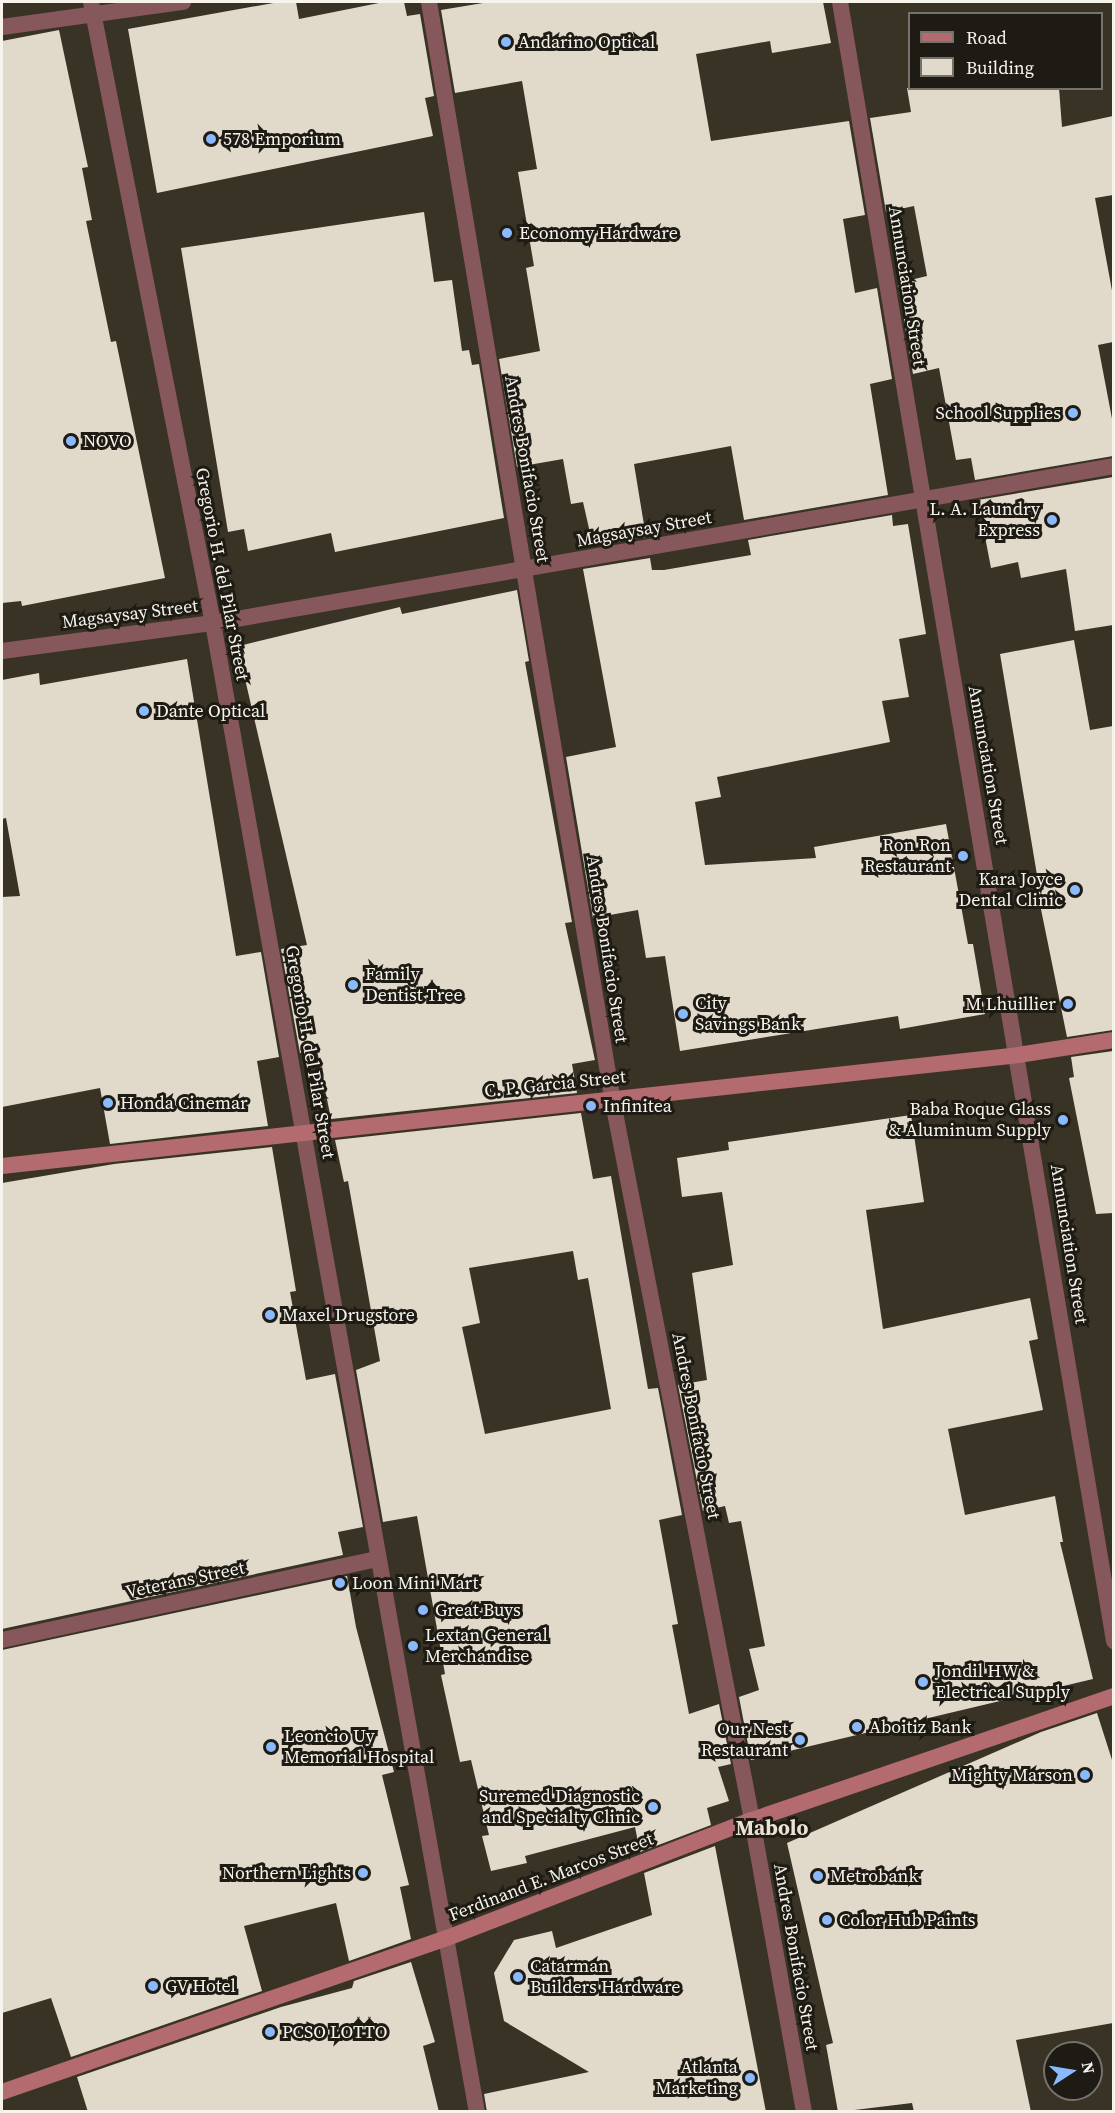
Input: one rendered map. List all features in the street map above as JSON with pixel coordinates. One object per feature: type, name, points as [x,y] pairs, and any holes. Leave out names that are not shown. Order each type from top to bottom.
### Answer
[{"type":"main road","name":"C. P. Garcia Street","points":[[2,1166],[612,1097],[1018,1055],[1113,1040]]},
{"type":"main road","name":"Ferdinand E. Marcos Street","points":[[2,2092],[447,1938],[753,1820],[1113,1696]]},
{"type":"street","points":[[2,27],[92,8],[183,2]]},
{"type":"street","name":"Andres Bonifacio Street","points":[[429,2],[612,1097],[753,1820],[804,2112]]},
{"type":"street","name":"Annunciation Street","points":[[840,2],[922,499],[1018,1055],[1113,1641]]},
{"type":"street","name":"Gregorio H. del Pilar Street","points":[[92,8],[213,623],[305,1131],[376,1559],[477,2112]]},
{"type":"street","name":"Magsaysay Street","points":[[2,651],[213,623],[1113,466]]},
{"type":"street","name":"Veterans Street","points":[[2,1640],[376,1559]]},
{"type":"building","points":[[279,2],[296,2],[299,19],[384,2],[404,2],[407,16],[420,14],[434,96],[425,98],[433,136],[157,193],[128,29]]},
{"type":"building","points":[[489,2],[823,2],[831,43],[772,53],[770,41],[696,54],[711,141],[849,121],[865,215],[843,219],[855,293],[877,288],[892,379],[870,384],[888,495],[744,520],[731,446],[634,464],[646,537],[593,546],[583,502],[571,504],[563,459],[517,467],[499,359],[540,351],[526,268],[534,266],[518,172],[537,169],[522,81],[455,93],[441,10]]},
{"type":"building","points":[[59,30],[88,167],[82,168],[92,220],[86,221],[111,342],[116,341],[165,578],[22,606],[21,601],[2,603],[2,41]]},
{"type":"building","points":[[907,88],[908,90],[1059,90],[1062,127],[1113,116],[1113,195],[1095,198],[1113,296],[1113,342],[1098,345],[1113,424],[1113,456],[975,480],[971,458],[956,460],[939,368],[913,374],[898,283],[927,276],[914,206],[886,212],[870,118],[911,112]]},
{"type":"building","points":[[424,212],[434,282],[452,280],[462,351],[469,350],[472,365],[479,364],[504,518],[335,552],[331,533],[248,551],[244,529],[228,532],[181,248]]},
{"type":"building","points":[[1113,477],[1113,625],[1075,631],[1066,569],[1021,578],[1018,562],[991,568],[978,500]]},
{"type":"building","points":[[892,515],[893,526],[908,524],[926,634],[899,639],[909,697],[882,701],[890,742],[717,777],[721,797],[695,802],[705,865],[816,858],[814,847],[946,824],[968,944],[973,944],[985,1014],[900,1029],[898,1016],[680,1051],[665,956],[646,958],[638,910],[593,918],[566,757],[616,747],[583,569],[650,558],[652,570],[664,570],[751,555],[748,540]]},
{"type":"building","points":[[517,590],[529,661],[525,662],[572,922],[565,923],[595,1060],[572,1064],[577,1093],[331,1119],[317,1050],[300,1053],[281,949],[307,945],[238,649],[244,648],[243,645],[400,607],[402,614]]},
{"type":"building","points":[[1074,640],[1090,730],[1113,726],[1113,1030],[1067,1037],[1034,875],[1037,875],[1000,654]]},
{"type":"building","points":[[187,659],[236,956],[261,952],[279,1057],[257,1061],[268,1126],[110,1144],[100,1088],[2,1107],[2,897],[20,896],[6,818],[2,819],[2,680],[39,673],[40,685]]},
{"type":"building","points":[[1113,1051],[1113,1213],[1096,1214],[1069,1078],[1074,1077],[1071,1057]]},
{"type":"building","points":[[581,1113],[593,1179],[611,1176],[648,1389],[658,1388],[682,1515],[659,1520],[678,1624],[672,1625],[689,1714],[719,1704],[731,1764],[718,1767],[729,1801],[707,1808],[711,1825],[640,1852],[635,1827],[525,1856],[527,1863],[491,1871],[482,1836],[489,1835],[471,1760],[460,1762],[441,1675],[445,1674],[417,1516],[383,1522],[356,1370],[380,1361],[348,1181],[344,1182],[335,1140]],"holes":[[[573,1251],[578,1280],[588,1278],[611,1409],[485,1434],[462,1327],[480,1323],[469,1268]]]},
{"type":"building","points":[[911,1115],[924,1202],[866,1210],[883,1329],[1030,1298],[1038,1339],[1029,1341],[1043,1410],[948,1429],[965,1515],[1055,1496],[1063,1542],[1060,1542],[1093,1679],[751,1760],[739,1697],[759,1690],[749,1649],[765,1646],[741,1521],[729,1523],[725,1506],[703,1511],[678,1385],[707,1380],[692,1273],[733,1265],[722,1192],[682,1197],[677,1158],[729,1150],[728,1142]]},
{"type":"building","points":[[272,1147],[296,1291],[290,1292],[306,1380],[335,1374],[363,1527],[338,1532],[343,1555],[2,1629],[2,1183],[114,1164]]},
{"type":"building","points":[[347,1576],[356,1627],[394,1772],[382,1775],[409,1885],[400,1887],[411,1939],[349,1961],[336,1903],[244,1926],[262,1991],[71,2057],[51,1998],[2,2013],[2,1650]]},
{"type":"building","points":[[1097,1713],[1113,1763],[1113,2023],[1016,2040],[1031,2112],[914,2112],[912,2103],[838,2112],[826,2045],[833,2043],[787,1843],[1041,1732]]},
{"type":"building","points":[[715,1846],[766,2112],[487,2112],[484,2094],[589,2072],[504,2021],[494,1973],[514,1940],[552,1931],[556,1948],[652,1915],[644,1873]]},
{"type":"building","points":[[411,1962],[435,2042],[423,2046],[439,2112],[88,2112],[77,2077],[281,2007],[352,1988],[354,1981]]},
{"type":"place","name":"Andarino Optical","points":[[506,42]]},
{"type":"place","name":"578 Emporium","points":[[211,139]]},
{"type":"place","name":"Economy Hardware","points":[[507,233]]},
{"type":"place","name":"School Supplies","points":[[1073,413]]},
{"type":"place","name":"NOVO","points":[[71,441]]},
{"type":"place","name":"L. A. Laundry Express","points":[[1052,520]]},
{"type":"place","name":"Dante Optical","points":[[144,711]]},
{"type":"place","name":"Ron Ron Restaurant","points":[[963,856]]},
{"type":"place","name":"Kara Joyce Dental Clinic","points":[[1075,890]]},
{"type":"place","name":"Family Dentist Tree","points":[[353,985]]},
{"type":"place","name":"M Lhuillier","points":[[1068,1004]]},
{"type":"place","name":"City Savings Bank","points":[[683,1014]]},
{"type":"place","name":"Honda Cinemar","points":[[108,1103]]},
{"type":"place","name":"Infinitea","points":[[591,1106]]},
{"type":"place","name":"Baba Roque Glass & Aluminum Supply","points":[[1063,1120]]},
{"type":"place","name":"Maxel Drugstore","points":[[270,1315]]},
{"type":"place","name":"Loon Mini Mart","points":[[340,1583]]},
{"type":"place","name":"Great Buys","points":[[423,1610]]},
{"type":"place","name":"Lextan General Merchandise","points":[[413,1646]]},
{"type":"place","name":"Jondil HW & Electrical Supply","points":[[923,1682]]},
{"type":"place","name":"Aboitiz Bank","points":[[857,1727]]},
{"type":"place","name":"Our Nest Restaurant","points":[[800,1740]]},
{"type":"place","name":"Leoncio Uy Memorial Hospital","points":[[271,1747]]},
{"type":"place","name":"Mighty Marson","points":[[1085,1775]]},
{"type":"place","name":"Suremed Diagnostic and Specialty Clinic","points":[[653,1807]]},
{"type":"place","name":"Northern Lights","points":[[363,1873]]},
{"type":"place","name":"Metrobank","points":[[818,1876]]},
{"type":"place","name":"Color Hub Paints","points":[[827,1920]]},
{"type":"place","name":"Catarman Builders Hardware","points":[[518,1977]]},
{"type":"place","name":"GV Hotel","points":[[153,1986]]},
{"type":"place","name":"PCSO LOTTO","points":[[270,2032]]},
{"type":"place","name":"Atlanta Marketing","points":[[750,2078]]},
{"type":"district","name":"Mabolo","points":[[772,1828]]}]
